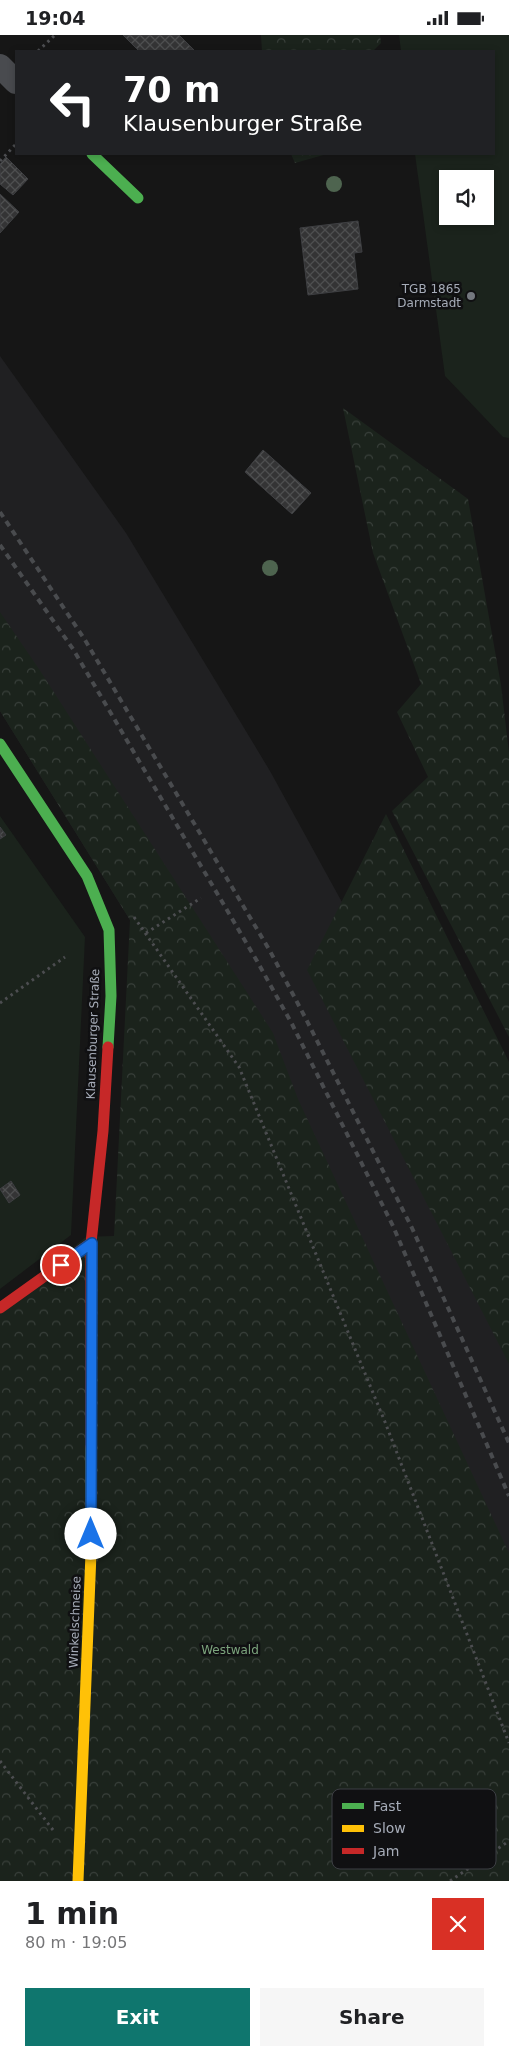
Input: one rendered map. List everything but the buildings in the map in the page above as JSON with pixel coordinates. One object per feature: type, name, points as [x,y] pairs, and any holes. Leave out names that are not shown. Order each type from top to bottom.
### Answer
[{"type":"street","points":[[0,66],[15,81]]},
{"type":"street","points":[[93,155],[138,198]]},
{"type":"street","name":"Klausenburger Straße","points":[[0,744],[87,876],[109,930],[111,996],[103,1131],[92,1243]]},
{"type":"street","points":[[0,1308],[92,1243]]},
{"type":"street","name":"Winkelschneise","points":[[78,1881],[90,1553],[92,1243]]},
{"type":"path","points":[[39,50],[54,35]]},
{"type":"path","points":[[0,161],[15,145]]},
{"type":"path","points":[[146,933],[201,897]]},
{"type":"path","points":[[98,903],[125,904],[239,1067],[385,1423],[509,1743]]},
{"type":"path","points":[[0,1003],[65,957]]},
{"type":"path","points":[[0,1761],[80,1866]]},
{"type":"path","points":[[496,1850],[509,1841]]},
{"type":"path","points":[[450,1881],[468,1869]]},
{"type":"shaded area","points":[[0,356],[126,533],[270,771],[455,1108],[509,1175],[509,1721],[130,920],[0,711]]},
{"type":"green space","points":[[261,35],[380,35],[381,43],[374,50],[262,50]]},
{"type":"green space","name":"TGB 1865 Darmstadt","points":[[399,35],[509,35],[509,438],[503,437],[445,376],[415,155],[495,155],[495,50],[401,50]]},
{"type":"green space","points":[[291,155],[323,155],[295,163]]},
{"type":"green space","points":[[343,408],[468,499],[501,685],[509,753],[509,1037],[392,811],[428,777],[397,712],[421,684],[373,553]]},
{"type":"green space","name":"Westwald","points":[[0,612],[39,669],[273,1033],[298,1099],[509,1553],[509,1881],[0,1881],[0,1307],[86,1237],[114,1236],[130,920],[0,711]]},
{"type":"green space","points":[[386,814],[509,1062],[509,1364],[307,970]]},
{"type":"green space","points":[[0,816],[85,937],[71,1235],[0,1289]]},
{"type":"railway","points":[[0,512],[85,640],[270,951],[412,1228],[509,1443]]},
{"type":"railway","points":[[0,545],[73,649],[257,961],[292,1024],[393,1226],[509,1496]]},
{"type":"traffic: fast","points":[[93,155],[138,198]]},
{"type":"traffic: fast","points":[[0,744],[87,876],[109,930],[111,996],[108,1047]]},
{"type":"traffic: slow","points":[[78,1881],[91,1553],[91,1447]]},
{"type":"traffic: jam","points":[[0,1308],[91,1243],[103,1131],[108,1047]]},
{"type":"traffic: jam","points":[[91,1243],[91,1447]]},
{"type":"place","name":"TGB 1865 Darmstadt","points":[[471,296]]},
{"type":"route","points":[[61,1265],[92,1243],[91,1534]]}]
